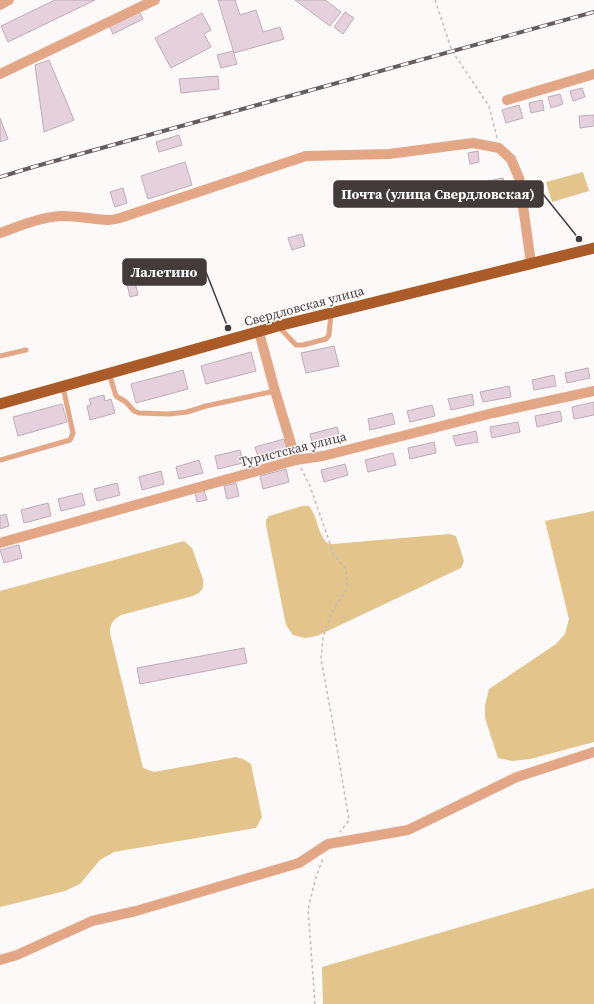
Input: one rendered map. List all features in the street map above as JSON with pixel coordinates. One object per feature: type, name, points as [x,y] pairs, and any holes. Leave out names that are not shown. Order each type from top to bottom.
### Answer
[{"type":"highway","name":"Свердловская улица","points":[[0,404],[331,312],[594,248]]},
{"type":"street","points":[[0,5],[9,0]]},
{"type":"street","points":[[0,74],[155,0]]},
{"type":"street","points":[[507,100],[594,74]]},
{"type":"street","points":[[0,233],[49,217],[63,216],[109,220],[120,218],[306,156],[388,154],[473,143],[499,148],[511,159],[519,178],[531,263]]},
{"type":"street","points":[[259,332],[296,460]]},
{"type":"street","name":"Туристская улица","points":[[0,543],[296,460],[323,456],[493,412],[594,391]]},
{"type":"street","points":[[0,960],[17,956],[92,921],[136,911],[299,863],[328,844],[408,830],[517,777],[594,752]]},
{"type":"lane","points":[[278,326],[296,344],[303,345],[326,339],[329,335],[331,312]]},
{"type":"lane","points":[[0,356],[26,350]]},
{"type":"lane","points":[[109,373],[116,396],[126,402],[134,412],[139,413],[169,414],[187,412],[206,406],[275,391]]},
{"type":"lane","points":[[0,460],[70,440],[73,433],[62,387]]},
{"type":"path","points":[[435,0],[452,51],[489,106],[499,148]]},
{"type":"path","points":[[296,460],[310,486],[334,555],[346,569],[347,588],[331,614],[323,638],[321,659],[349,820],[339,834],[328,844],[316,877],[308,909],[315,1004]]},
{"type":"shaded area","points":[[583,172],[589,191],[552,202],[546,182]]},
{"type":"shaded area","points":[[302,506],[309,506],[312,510],[321,535],[327,543],[333,544],[449,534],[456,536],[464,561],[461,568],[317,636],[305,638],[293,635],[286,625],[266,520],[269,516]]},
{"type":"shaded area","points":[[594,511],[594,742],[530,759],[512,761],[498,758],[485,718],[485,705],[489,689],[556,644],[565,634],[569,619],[545,521]]},
{"type":"shaded area","points":[[184,541],[192,548],[203,579],[203,588],[199,593],[193,596],[121,615],[111,624],[110,633],[143,768],[154,772],[236,757],[243,759],[251,764],[262,817],[256,828],[114,852],[100,860],[80,884],[65,891],[0,907],[0,591]]},
{"type":"shaded area","points":[[594,888],[594,1004],[323,1004],[322,967]]},
{"type":"building","points":[[55,0],[95,0],[8,42],[1,26]]},
{"type":"building","points":[[218,0],[235,0],[240,15],[256,10],[263,32],[280,27],[284,39],[234,53]]},
{"type":"building","points":[[295,0],[325,0],[341,12],[330,26]]},
{"type":"building","points":[[139,11],[143,19],[113,34],[109,25]]},
{"type":"building","points":[[345,12],[354,18],[343,34],[334,27]]},
{"type":"building","points":[[202,13],[211,30],[204,34],[211,47],[171,68],[155,38]]},
{"type":"building","points":[[233,51],[237,64],[221,68],[217,55]]},
{"type":"building","points":[[49,60],[74,120],[44,132],[35,65]]},
{"type":"building","points":[[218,76],[219,89],[181,93],[179,79]]},
{"type":"building","points":[[582,88],[585,97],[573,101],[570,91]]},
{"type":"building","points":[[560,94],[563,104],[551,108],[548,97]]},
{"type":"building","points":[[542,100],[544,110],[531,113],[529,103]]},
{"type":"building","points":[[519,105],[523,118],[506,123],[502,110]]},
{"type":"building","points":[[594,115],[594,126],[580,128],[579,116]]},
{"type":"building","points":[[0,118],[8,139],[0,142]]},
{"type":"building","points":[[179,135],[182,145],[159,152],[156,142]]},
{"type":"building","points":[[478,151],[479,162],[470,164],[468,153]]},
{"type":"building","points":[[185,162],[192,185],[148,199],[141,176]]},
{"type":"building","points":[[503,178],[505,187],[490,190],[488,181]]},
{"type":"building","points":[[123,188],[127,203],[115,207],[110,192]]},
{"type":"building","points":[[302,234],[305,246],[292,250],[288,238]]},
{"type":"building","points":[[134,278],[138,295],[130,297],[126,280]]},
{"type":"building","points":[[334,346],[339,366],[306,373],[301,353]]},
{"type":"building","points":[[251,352],[256,371],[206,384],[201,366]]},
{"type":"building","points":[[588,368],[590,378],[567,383],[565,373]]},
{"type":"building","points":[[183,370],[188,389],[136,403],[131,384]]},
{"type":"building","points":[[554,375],[556,386],[534,390],[532,380]]},
{"type":"building","points":[[509,386],[511,397],[483,402],[480,392]]},
{"type":"building","points":[[472,394],[474,405],[451,410],[448,399]]},
{"type":"building","points":[[104,395],[105,401],[111,399],[115,413],[90,420],[87,406],[91,405],[89,399]]},
{"type":"building","points":[[594,402],[594,415],[574,419],[572,407]]},
{"type":"building","points":[[62,404],[67,422],[18,436],[13,417]]},
{"type":"building","points":[[432,405],[435,416],[410,422],[407,411]]},
{"type":"building","points":[[560,411],[562,421],[537,427],[535,416]]},
{"type":"building","points":[[392,413],[395,424],[370,430],[368,419]]},
{"type":"building","points":[[518,422],[520,432],[492,438],[490,427]]},
{"type":"building","points":[[337,427],[340,439],[313,446],[310,434]]},
{"type":"building","points":[[476,431],[478,442],[456,446],[453,436]]},
{"type":"building","points":[[284,439],[288,452],[259,460],[255,447]]},
{"type":"building","points":[[434,442],[436,453],[410,459],[408,448]]},
{"type":"building","points":[[240,450],[243,463],[218,469],[215,456]]},
{"type":"building","points":[[393,453],[396,465],[368,472],[365,460]]},
{"type":"building","points":[[199,460],[203,473],[179,479],[176,467]]},
{"type":"building","points":[[345,464],[348,475],[324,482],[321,470]]},
{"type":"building","points":[[286,469],[289,482],[263,489],[260,476]]},
{"type":"building","points":[[161,471],[164,484],[142,490],[139,477]]},
{"type":"building","points":[[117,483],[120,495],[97,501],[94,489]]},
{"type":"building","points":[[236,483],[239,496],[227,499],[224,486]]},
{"type":"building","points":[[204,490],[207,500],[197,502],[195,492]]},
{"type":"building","points":[[82,493],[85,505],[61,511],[58,499]]},
{"type":"building","points":[[48,503],[51,516],[24,523],[21,510]]},
{"type":"building","points":[[6,514],[9,526],[0,529],[0,516]]},
{"type":"building","points":[[19,545],[22,558],[4,563],[0,550]]},
{"type":"building","points":[[244,648],[247,663],[140,684],[137,668]]},
{"type":"railway","points":[[0,177],[594,12]]},
{"type":"place","name":"Почта (улица Свердловская)","points":[[579,239]]},
{"type":"place","name":"Лалетино","points":[[228,328]]}]
